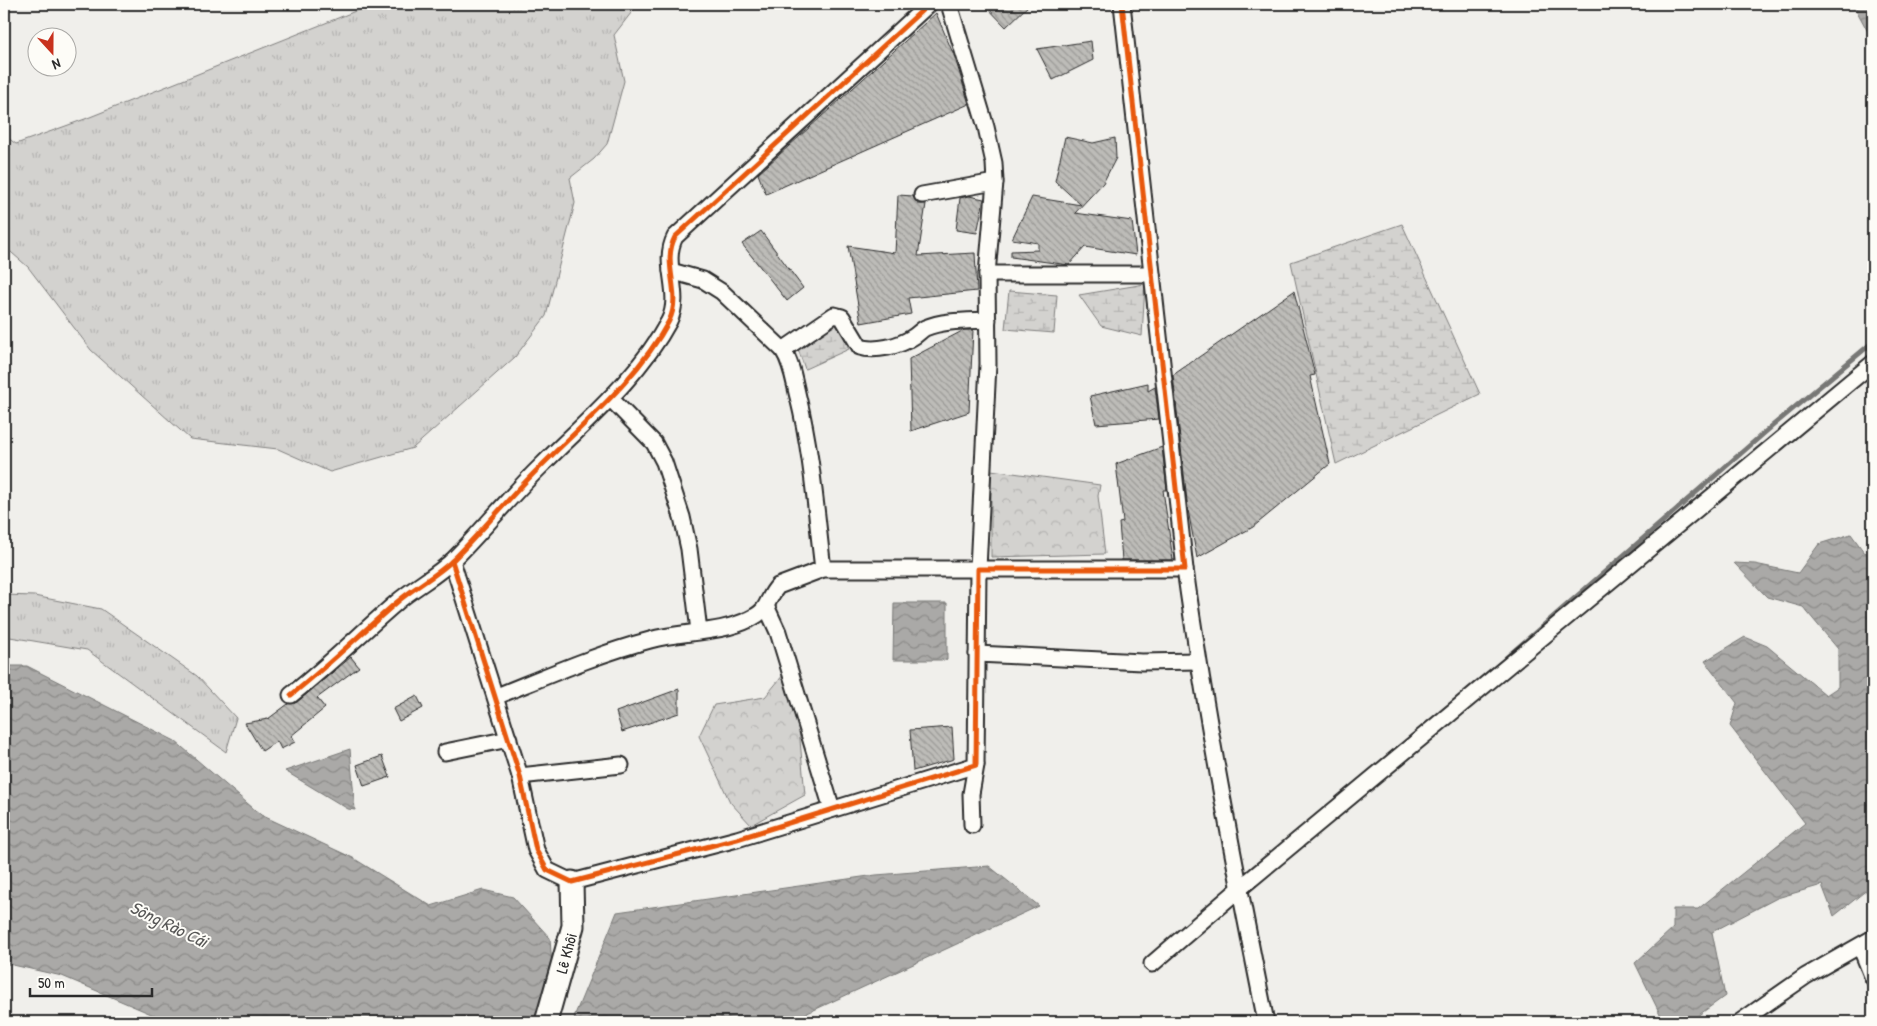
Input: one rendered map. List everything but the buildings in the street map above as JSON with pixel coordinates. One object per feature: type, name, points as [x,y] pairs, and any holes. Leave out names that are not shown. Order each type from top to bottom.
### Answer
[{"type":"street","points":[[291,695],[336,658],[395,604],[452,561],[524,483],[610,398],[640,364],[660,337],[670,318],[675,300],[670,246],[674,236],[929,4]]},
{"type":"street","points":[[949,4],[986,128],[994,163],[995,182],[987,274],[987,382],[978,569],[976,765],[971,794],[972,826]]},
{"type":"street","points":[[1122,4],[1185,569],[1198,661],[1239,889],[1266,1022]]},
{"type":"street","points":[[922,195],[995,182]]},
{"type":"street","points":[[671,271],[703,280],[722,292],[783,350],[791,364],[802,410],[810,460],[823,569]]},
{"type":"street","points":[[987,274],[1152,274]]},
{"type":"street","points":[[783,350],[834,315],[842,317],[860,347],[866,349],[879,348],[905,341],[925,328],[942,324],[988,320]]},
{"type":"street","points":[[1152,964],[1239,889],[1649,552],[1873,363]]},
{"type":"street","points":[[610,398],[654,443],[664,462],[682,517],[689,549],[699,631]]},
{"type":"street","points":[[452,561],[497,696],[520,776],[530,825],[540,858],[547,870],[572,882],[737,839],[976,765]]},
{"type":"street","points":[[497,696],[610,652],[652,640],[723,628],[749,620],[767,608],[773,591],[778,586],[823,569],[1185,569]]},
{"type":"street","points":[[767,608],[778,632],[832,809]]},
{"type":"street","points":[[977,654],[1142,662],[1198,661]]},
{"type":"street","points":[[445,752],[509,739]]},
{"type":"street","points":[[520,776],[621,765]]},
{"type":"street","name":"Lê Khôi","points":[[546,1022],[573,926],[572,882]]},
{"type":"street","points":[[1740,1022],[1806,976],[1873,938]]},
{"type":"street","points":[[1860,946],[1873,978]]},
{"type":"green space","points":[[373,4],[638,4],[614,35],[624,81],[607,144],[594,159],[570,178],[575,203],[546,316],[515,357],[413,448],[330,472],[278,449],[190,439],[91,350],[28,267],[4,246],[4,135],[16,144],[85,119]]},
{"type":"green space","points":[[1402,224],[1480,394],[1336,464],[1291,262]]},
{"type":"green space","points":[[1145,284],[1142,336],[1101,326],[1079,295]]},
{"type":"green space","points":[[1009,291],[1057,295],[1054,333],[1005,329]]},
{"type":"green space","points":[[837,321],[849,349],[805,369],[797,346]]},
{"type":"green space","points":[[991,470],[1100,485],[1098,496],[1105,554],[991,557]]},
{"type":"green space","points":[[4,595],[34,596],[101,609],[197,676],[236,718],[226,752],[87,650],[4,636]]},
{"type":"green space","points":[[793,663],[805,795],[751,825],[730,802],[699,736],[714,705],[765,697]]},
{"type":"water","points":[[1853,4],[1873,4],[1873,41]]},
{"type":"water","points":[[1851,534],[1864,552],[1873,555],[1873,885],[1834,916],[1822,885],[1777,898],[1712,932],[1725,996],[1689,1022],[1664,1022],[1635,963],[1673,928],[1673,909],[1698,909],[1805,823],[1730,726],[1737,703],[1705,661],[1745,637],[1767,646],[1826,695],[1838,687],[1838,649],[1803,607],[1767,597],[1734,563],[1755,564],[1798,573],[1819,544]]},
{"type":"water","points":[[894,603],[947,603],[947,660],[893,660]]},
{"type":"water","name":"Sông Rào Cái","points":[[4,666],[27,666],[175,741],[261,815],[353,858],[431,906],[483,890],[513,897],[550,938],[552,967],[535,1022],[170,1022],[62,976],[4,963]]},
{"type":"water","points":[[350,749],[355,810],[348,809],[285,771]]},
{"type":"water","points":[[989,866],[1039,906],[788,1022],[580,1022],[574,1017],[617,912],[876,875]]},
{"type":"waterway","points":[[1506,658],[1771,427],[1873,342]]},
{"type":"cycle path","points":[[291,695],[396,603],[454,559],[531,476],[611,398],[643,361],[669,321],[674,300],[670,258],[671,247],[675,237],[929,4]]},
{"type":"cycle path","points":[[452,561],[520,776],[536,850],[547,870],[572,882],[737,839],[976,765],[978,569],[1185,569],[1122,4]]}]
